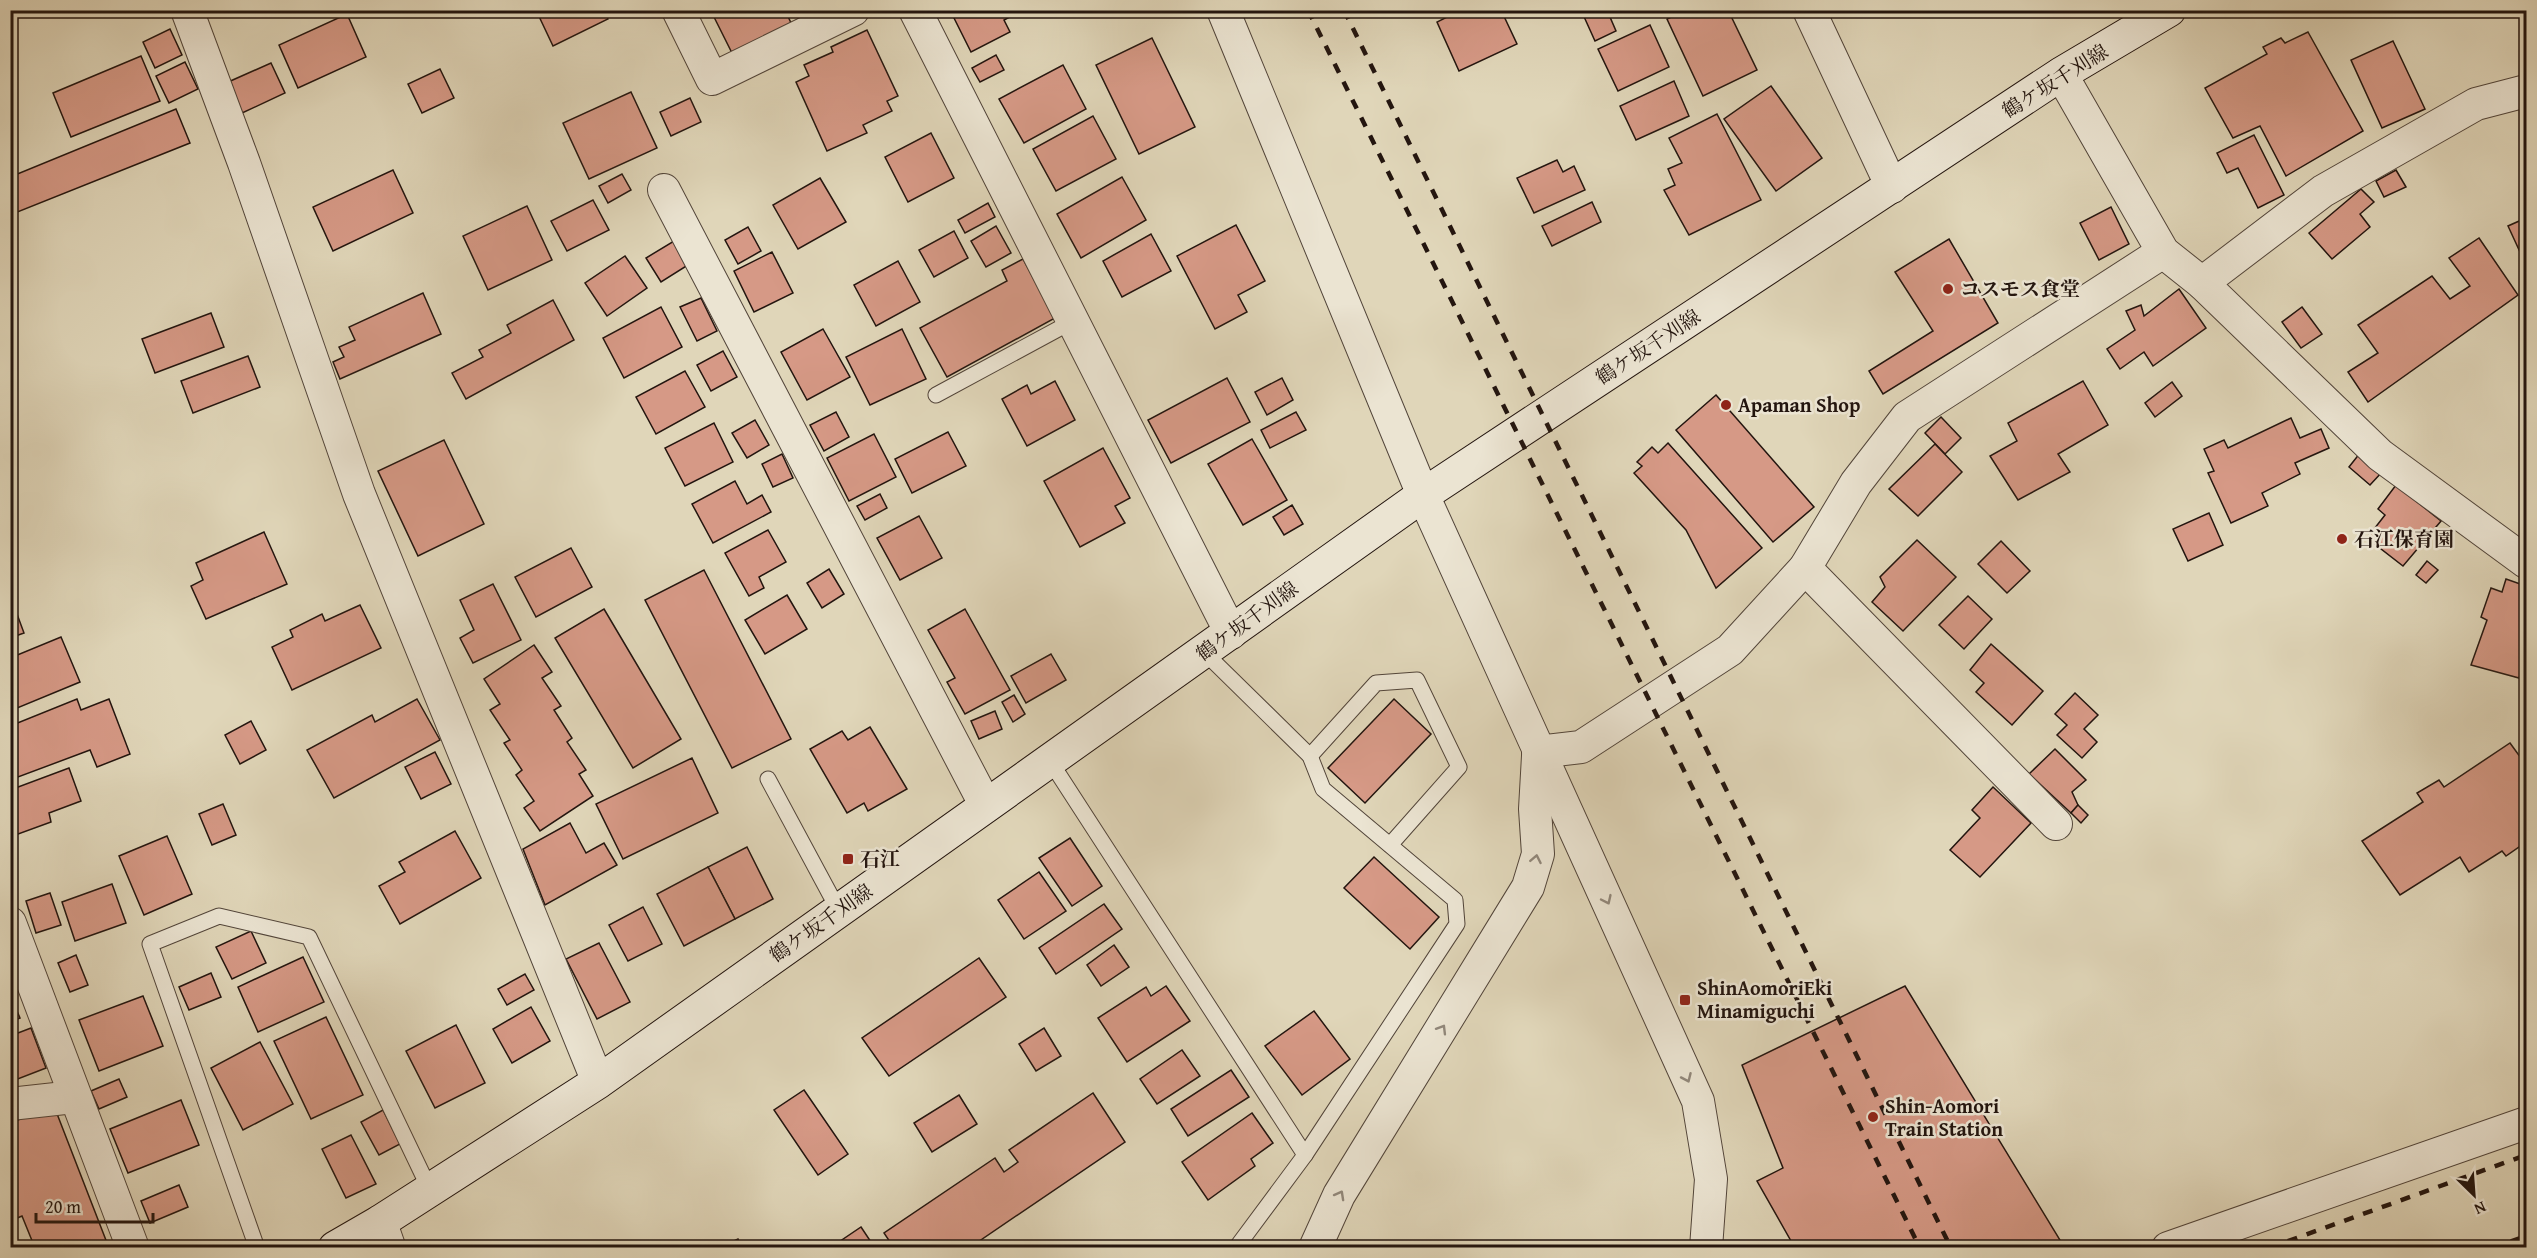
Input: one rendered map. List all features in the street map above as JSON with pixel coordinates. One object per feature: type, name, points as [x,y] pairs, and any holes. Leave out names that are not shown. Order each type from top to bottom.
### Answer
[{"type":"main road","name":"鶴ケ坂千刈線","points":[[335,1248],[385,1235],[430,1190],[598,1082],[1423,495],[2061,74],[2169,10]]},
{"type":"street","points":[[187,10],[359,494],[598,1082]]},
{"type":"street","points":[[678,10],[712,80],[853,10]]},
{"type":"street","points":[[915,10],[1231,633]]},
{"type":"street","points":[[1223,10],[1423,495],[1698,1101],[1711,1179],[1706,1248]]},
{"type":"street","points":[[1809,10],[1892,187]]},
{"type":"street","points":[[2061,74],[2163,252],[2202,283],[2380,455],[2525,560]]},
{"type":"street","points":[[2202,283],[2322,191],[2476,104],[2526,91]]},
{"type":"street","points":[[664,190],[987,806]]},
{"type":"street","points":[[1538,752],[1581,747],[1730,650],[1805,568],[1856,483],[1907,417],[2163,252]]},
{"type":"street","points":[[1805,568],[2056,824]]},
{"type":"street","points":[[1315,1248],[1339,1195],[1528,888],[1538,854],[1536,809],[1538,752]]},
{"type":"street","points":[[10,923],[133,1248]]},
{"type":"street","points":[[10,1104],[74,1097]]},
{"type":"street","points":[[2168,1248],[2526,1123]]},
{"type":"lane","points":[[936,395],[1073,321]]},
{"type":"lane","points":[[1204,652],[1310,756],[1323,789],[1455,900],[1457,924],[1305,1155],[1236,1248]]},
{"type":"lane","points":[[1310,756],[1376,682],[1417,680],[1459,766],[1390,845]]},
{"type":"lane","points":[[1050,761],[1305,1155]]},
{"type":"lane","points":[[768,779],[839,911]]},
{"type":"lane","points":[[257,1248],[150,944],[219,916],[309,937],[430,1190]]},
{"type":"building","points":[[536,10],[604,10],[608,19],[553,46]]},
{"type":"building","points":[[716,10],[785,10],[791,23],[732,53],[712,13]]},
{"type":"building","points":[[795,10],[813,10],[798,18]]},
{"type":"building","points":[[950,10],[1023,10],[1004,20],[1010,32],[971,52]]},
{"type":"building","points":[[1461,10],[1501,10],[1517,44],[1459,71],[1437,22]]},
{"type":"building","points":[[1581,10],[1624,10],[1610,17],[1616,31],[1595,41]]},
{"type":"building","points":[[1686,10],[1728,10],[1757,70],[1703,96],[1667,19]]},
{"type":"building","points":[[347,14],[366,57],[298,88],[279,45]]},
{"type":"building","points":[[1650,25],[1669,67],[1618,91],[1598,49]]},
{"type":"building","points":[[170,29],[182,55],[155,68],[143,42]]},
{"type":"building","points":[[867,30],[898,96],[887,101],[892,111],[863,125],[867,133],[827,151],[796,82],[809,76],[804,65],[833,52],[831,47]]},
{"type":"building","points":[[2308,32],[2363,131],[2286,176],[2260,126],[2233,138],[2205,88],[2267,54],[2263,47],[2281,38],[2285,43]]},
{"type":"building","points":[[1152,38],[1195,127],[1139,154],[1096,65]]},
{"type":"building","points":[[2393,41],[2425,109],[2382,128],[2351,60]]},
{"type":"building","points":[[996,55],[1004,70],[980,82],[972,68]]},
{"type":"building","points":[[141,56],[160,101],[71,137],[53,93]]},
{"type":"building","points":[[185,62],[198,89],[169,103],[156,76]]},
{"type":"building","points":[[271,63],[285,93],[240,114],[226,83]]},
{"type":"building","points":[[1063,65],[1086,109],[1024,143],[999,99]]},
{"type":"building","points":[[440,69],[454,98],[422,113],[408,84]]},
{"type":"building","points":[[1674,81],[1689,116],[1636,140],[1620,106]]},
{"type":"building","points":[[1771,86],[1822,158],[1776,191],[1724,119]]},
{"type":"building","points":[[631,92],[657,148],[589,179],[563,123]]},
{"type":"building","points":[[690,98],[701,122],[671,136],[660,112]]},
{"type":"building","points":[[176,109],[190,143],[10,215],[10,177]]},
{"type":"building","points":[[1717,114],[1761,200],[1689,235],[1664,190],[1675,185],[1668,169],[1682,163],[1669,138]]},
{"type":"building","points":[[1093,116],[1116,159],[1056,191],[1033,149]]},
{"type":"building","points":[[931,133],[954,178],[908,202],[885,157]]},
{"type":"building","points":[[2254,135],[2284,195],[2258,208],[2238,168],[2227,173],[2217,153]]},
{"type":"building","points":[[1557,160],[1563,172],[1574,166],[1585,190],[1534,213],[1517,178]]},
{"type":"building","points":[[393,170],[413,213],[333,251],[313,207]]},
{"type":"building","points":[[2396,170],[2406,187],[2384,197],[2376,181]]},
{"type":"building","points":[[622,174],[631,190],[608,203],[599,186]]},
{"type":"building","points":[[1122,177],[1146,220],[1081,258],[1057,214]]},
{"type":"building","points":[[820,178],[846,222],[798,249],[773,205]]},
{"type":"building","points":[[2361,189],[2374,202],[2360,214],[2370,227],[2332,259],[2309,233]]},
{"type":"building","points":[[593,200],[609,230],[567,251],[551,221]]},
{"type":"building","points":[[1592,202],[1601,222],[1552,246],[1542,226]]},
{"type":"building","points":[[988,203],[995,217],[965,233],[958,220]]},
{"type":"building","points":[[527,206],[552,260],[488,290],[463,236]]},
{"type":"building","points":[[2111,207],[2129,244],[2099,260],[2080,223]]},
{"type":"building","points":[[2526,218],[2526,265],[2508,226]]},
{"type":"building","points":[[1236,225],[1265,281],[1238,295],[1247,312],[1215,329],[1177,256]]},
{"type":"building","points":[[996,226],[1011,253],[986,267],[971,241]]},
{"type":"building","points":[[748,227],[761,251],[738,264],[725,240]]},
{"type":"building","points":[[954,231],[968,258],[934,277],[919,250]]},
{"type":"building","points":[[1151,234],[1171,271],[1122,297],[1103,261]]},
{"type":"building","points":[[2479,238],[2518,295],[2368,402],[2348,372],[2378,353],[2358,325],[2432,276],[2450,299],[2470,286],[2449,258]]},
{"type":"building","points":[[1949,239],[1998,323],[1883,394],[1869,371],[1933,331],[1895,272]]},
{"type":"building","points":[[674,241],[688,265],[661,282],[646,258]]},
{"type":"building","points":[[772,252],[793,293],[754,312],[734,271]]},
{"type":"building","points":[[625,256],[647,288],[607,316],[585,283]]},
{"type":"building","points":[[1023,259],[1055,318],[947,377],[920,328],[1007,281],[1002,270]]},
{"type":"building","points":[[898,261],[920,302],[876,326],[854,285]]},
{"type":"building","points":[[2179,289],[2206,328],[2153,366],[2144,352],[2120,369],[2107,349],[2135,330],[2126,311],[2141,305],[2144,316]]},
{"type":"building","points":[[423,293],[441,334],[340,379],[333,362],[344,357],[339,347],[355,340],[349,327]]},
{"type":"building","points":[[701,298],[717,331],[697,341],[680,307]]},
{"type":"building","points":[[553,300],[574,340],[466,399],[452,373],[483,357],[479,350],[511,333],[507,325]]},
{"type":"building","points":[[661,307],[682,347],[624,378],[603,338]]},
{"type":"building","points":[[2302,307],[2322,334],[2301,348],[2282,322]]},
{"type":"building","points":[[211,313],[224,347],[155,373],[142,339]]},
{"type":"building","points":[[823,329],[850,377],[807,400],[781,352]]},
{"type":"building","points":[[902,329],[926,379],[870,405],[846,357]]},
{"type":"building","points":[[723,351],[737,377],[711,391],[697,365]]},
{"type":"building","points":[[248,356],[260,387],[193,413],[181,381]]},
{"type":"building","points":[[685,371],[705,407],[656,434],[636,397]]},
{"type":"building","points":[[1227,378],[1250,422],[1171,463],[1148,420]]},
{"type":"building","points":[[1282,378],[1293,400],[1267,415],[1255,392]]},
{"type":"building","points":[[1055,381],[1075,420],[1027,446],[1002,399],[1027,385],[1031,394]]},
{"type":"building","points":[[2083,381],[2108,425],[2058,454],[2070,472],[2018,500],[1990,456],[2017,441],[2008,423]]},
{"type":"building","points":[[2172,382],[2182,396],[2155,417],[2145,403]]},
{"type":"building","points":[[1716,395],[1814,507],[1773,542],[1676,430]]},
{"type":"building","points":[[836,412],[849,437],[824,451],[810,425]]},
{"type":"building","points":[[1296,412],[1306,430],[1270,448],[1261,430]]},
{"type":"building","points":[[1941,417],[1961,438],[1945,454],[1925,433]]},
{"type":"building","points":[[2291,418],[2300,438],[2321,429],[2329,448],[2295,463],[2300,474],[2262,493],[2268,506],[2231,523],[2208,473],[2214,471],[2204,449],[2224,440],[2228,448]]},
{"type":"building","points":[[755,420],[769,445],[747,458],[732,433]]},
{"type":"building","points":[[714,423],[733,462],[685,486],[665,448]]},
{"type":"building","points":[[948,432],[966,466],[912,493],[895,459]]},
{"type":"building","points":[[874,434],[896,477],[849,501],[827,458]]},
{"type":"building","points":[[1252,439],[1287,500],[1243,525],[1208,464]]},
{"type":"building","points":[[444,440],[484,524],[418,556],[378,471]]},
{"type":"building","points":[[1668,443],[1762,548],[1716,588],[1686,530],[1634,473],[1642,466],[1637,462],[1652,447],[1658,453]]},
{"type":"building","points":[[1935,444],[1962,472],[1918,516],[1889,489]]},
{"type":"building","points":[[1103,448],[1130,498],[1115,506],[1125,523],[1080,547],[1044,481]]},
{"type":"building","points":[[2360,453],[2382,472],[2370,485],[2349,467]]},
{"type":"building","points":[[782,454],[793,478],[773,487],[762,464]]},
{"type":"building","points":[[735,481],[747,504],[762,495],[771,512],[713,543],[692,504]]},
{"type":"building","points":[[2396,485],[2441,521],[2403,566],[2367,538],[2385,515],[2378,509]]},
{"type":"building","points":[[880,494],[887,508],[865,520],[857,506]]},
{"type":"building","points":[[1292,505],[1303,524],[1284,535],[1273,517]]},
{"type":"building","points":[[2209,513],[2223,545],[2188,561],[2173,529]]},
{"type":"building","points":[[919,516],[942,558],[900,580],[877,538]]},
{"type":"building","points":[[768,530],[786,562],[759,577],[764,588],[749,596],[725,553]]},
{"type":"building","points":[[264,532],[287,584],[206,619],[191,586],[203,580],[196,563]]},
{"type":"building","points":[[1917,540],[1956,577],[1903,631],[1872,602],[1885,587],[1880,577]]},
{"type":"building","points":[[2001,541],[2030,571],[2007,593],[1978,564]]},
{"type":"building","points":[[571,548],[592,587],[536,617],[515,577]]},
{"type":"building","points":[[2427,561],[2438,570],[2426,583],[2416,575]]},
{"type":"building","points":[[829,569],[844,594],[822,608],[807,583]]},
{"type":"building","points":[[704,570],[791,739],[732,768],[645,600]]},
{"type":"building","points":[[2506,579],[2526,586],[2526,655],[2519,678],[2471,665],[2487,620],[2481,617],[2491,588],[2502,592]]},
{"type":"building","points":[[493,584],[521,640],[473,663],[460,638],[474,630],[460,600]]},
{"type":"building","points":[[10,595],[24,633],[10,638]]},
{"type":"building","points":[[787,595],[807,629],[765,654],[745,620]]},
{"type":"building","points":[[1968,596],[1992,619],[1964,649],[1939,625]]},
{"type":"building","points":[[360,605],[381,648],[292,690],[272,647],[293,637],[290,630],[322,614],[325,621]]},
{"type":"building","points":[[604,609],[681,739],[633,768],[555,638]]},
{"type":"building","points":[[965,609],[1010,690],[965,714],[947,682],[955,678],[928,630]]},
{"type":"building","points":[[61,637],[80,682],[10,711],[10,658]]},
{"type":"building","points":[[1991,644],[2043,691],[2012,725],[1976,692],[1984,683],[1970,670]]},
{"type":"building","points":[[534,645],[552,672],[542,678],[561,706],[554,710],[572,738],[567,742],[586,770],[579,774],[593,796],[540,831],[524,808],[534,801],[516,775],[522,770],[504,743],[510,740],[490,710],[500,704],[484,679]]},
{"type":"building","points":[[1051,654],[1066,680],[1026,703],[1011,676]]},
{"type":"building","points":[[2075,693],[2098,715],[2084,729],[2097,742],[2082,758],[2057,735],[2067,725],[2055,714]]},
{"type":"building","points":[[1014,695],[1025,714],[1013,722],[1002,702]]},
{"type":"building","points":[[77,699],[81,710],[109,699],[130,754],[97,767],[90,750],[10,780],[10,726]]},
{"type":"building","points":[[417,699],[440,740],[334,798],[307,750],[372,715],[375,722]]},
{"type":"building","points":[[1394,699],[1431,734],[1365,803],[1328,768]]},
{"type":"building","points":[[995,711],[1002,729],[979,739],[971,721]]},
{"type":"building","points":[[251,721],[266,750],[240,764],[225,735]]},
{"type":"building","points":[[870,727],[907,789],[868,811],[864,803],[847,813],[810,749],[842,731],[848,740]]},
{"type":"building","points":[[2510,743],[2526,765],[2526,813],[2522,816],[2526,823],[2526,842],[2506,856],[2502,851],[2469,872],[2460,857],[2400,895],[2362,841],[2423,802],[2417,793],[2439,780],[2444,787]]},
{"type":"building","points":[[2055,749],[2086,780],[2072,792],[2078,805],[2071,813],[2029,774]]},
{"type":"building","points":[[435,752],[451,784],[421,799],[405,767]]},
{"type":"building","points":[[692,758],[718,813],[623,859],[596,804]]},
{"type":"building","points":[[69,768],[81,801],[49,813],[51,822],[10,837],[10,790]]},
{"type":"building","points":[[1993,787],[2031,823],[1980,877],[1950,850],[1980,818],[1972,810]]},
{"type":"building","points":[[223,804],[236,835],[212,845],[199,814]]},
{"type":"building","points":[[2078,805],[2088,815],[2081,823],[2071,813]]},
{"type":"building","points":[[570,823],[586,853],[604,843],[617,865],[545,905],[523,849]]},
{"type":"building","points":[[455,831],[481,878],[400,924],[379,886],[405,872],[399,862]]},
{"type":"building","points":[[167,836],[192,894],[144,915],[119,856]]},
{"type":"building","points":[[1070,838],[1102,886],[1072,906],[1039,858]]},
{"type":"building","points":[[747,847],[773,899],[735,919],[708,867]]},
{"type":"building","points":[[1374,857],[1439,917],[1410,949],[1344,888]]},
{"type":"building","points":[[708,867],[735,919],[684,946],[657,894]]},
{"type":"building","points":[[1039,872],[1066,911],[1024,939],[998,900]]},
{"type":"building","points":[[112,884],[126,923],[75,941],[62,902]]},
{"type":"building","points":[[50,893],[61,925],[36,933],[26,901]]},
{"type":"building","points":[[1104,904],[1122,929],[1056,974],[1039,948]]},
{"type":"building","points":[[643,907],[662,944],[628,961],[609,925]]},
{"type":"building","points":[[251,931],[266,963],[232,979],[216,947]]},
{"type":"building","points":[[599,943],[630,1002],[597,1019],[566,959]]},
{"type":"building","points":[[1114,945],[1129,967],[1101,986],[1087,965]]},
{"type":"building","points":[[76,955],[88,985],[70,992],[58,963]]},
{"type":"building","points":[[303,957],[324,1002],[258,1032],[238,987]]},
{"type":"building","points":[[979,958],[1006,997],[889,1076],[862,1038]]},
{"type":"building","points":[[211,973],[221,997],[189,1010],[179,987]]},
{"type":"building","points":[[525,974],[534,990],[507,1005],[498,989]]},
{"type":"building","points":[[1166,986],[1190,1021],[1127,1062],[1098,1018],[1146,987],[1151,996]]},
{"type":"building","name":"Shin-Aomori Train Station","points":[[1905,986],[2064,1248],[1795,1248],[1757,1181],[1783,1168],[1742,1065]]},
{"type":"building","points":[[10,995],[20,1018],[10,1022]]},
{"type":"building","points":[[143,996],[163,1046],[99,1071],[79,1020]]},
{"type":"building","points":[[531,1007],[550,1041],[512,1063],[493,1029]]},
{"type":"building","points":[[1314,1011],[1350,1059],[1302,1095],[1265,1046]]},
{"type":"building","points":[[326,1017],[363,1095],[311,1119],[274,1041]]},
{"type":"building","points":[[456,1025],[485,1083],[435,1108],[406,1051]]},
{"type":"building","points":[[31,1028],[46,1068],[10,1082],[10,1036]]},
{"type":"building","points":[[1044,1028],[1061,1056],[1036,1071],[1019,1044]]},
{"type":"building","points":[[260,1042],[293,1104],[243,1130],[211,1068]]},
{"type":"building","points":[[1182,1050],[1200,1076],[1157,1104],[1140,1079]]},
{"type":"building","points":[[1231,1070],[1249,1097],[1188,1136],[1171,1109]]},
{"type":"building","points":[[119,1079],[127,1097],[99,1109],[91,1091]]},
{"type":"building","points":[[804,1090],[848,1154],[818,1175],[774,1110]]},
{"type":"building","points":[[1093,1093],[1125,1142],[969,1248],[894,1248],[884,1233],[995,1158],[1004,1172],[1018,1162],[1009,1150]]},
{"type":"building","points":[[959,1095],[977,1124],[932,1152],[914,1123]]},
{"type":"building","points":[[181,1100],[199,1145],[128,1173],[110,1129]]},
{"type":"building","points":[[54,1106],[109,1248],[35,1248],[22,1216],[10,1221],[10,1123]]},
{"type":"building","points":[[383,1110],[400,1144],[379,1155],[361,1122]]},
{"type":"building","points":[[1252,1113],[1273,1143],[1251,1159],[1255,1166],[1208,1200],[1182,1162]]},
{"type":"building","points":[[351,1135],[376,1184],[346,1198],[322,1149]]},
{"type":"building","points":[[179,1185],[188,1207],[150,1223],[141,1201]]},
{"type":"building","points":[[861,1227],[875,1248],[830,1248]]},
{"type":"building","points":[[738,1239],[742,1248],[719,1248]]},
{"type":"railway","points":[[1308,10],[1920,1248]]},
{"type":"railway","points":[[1344,10],[1951,1248]]},
{"type":"railway","points":[[2269,1248],[2526,1155]]},
{"type":"railway","points":[[2492,1248],[2526,1236]]},
{"type":"place","name":"コスモス食堂","points":[[1948,289]]},
{"type":"place","name":"Apaman Shop","points":[[1726,405]]},
{"type":"place","name":"石江保育園","points":[[2342,539]]},
{"type":"place","name":"石江","points":[[848,859]]},
{"type":"place","name":"ShinAomoriEki Minamiguchi","points":[[1685,1000]]},
{"type":"place","name":"Shin-Aomori Train Station","points":[[1873,1117]]}]
